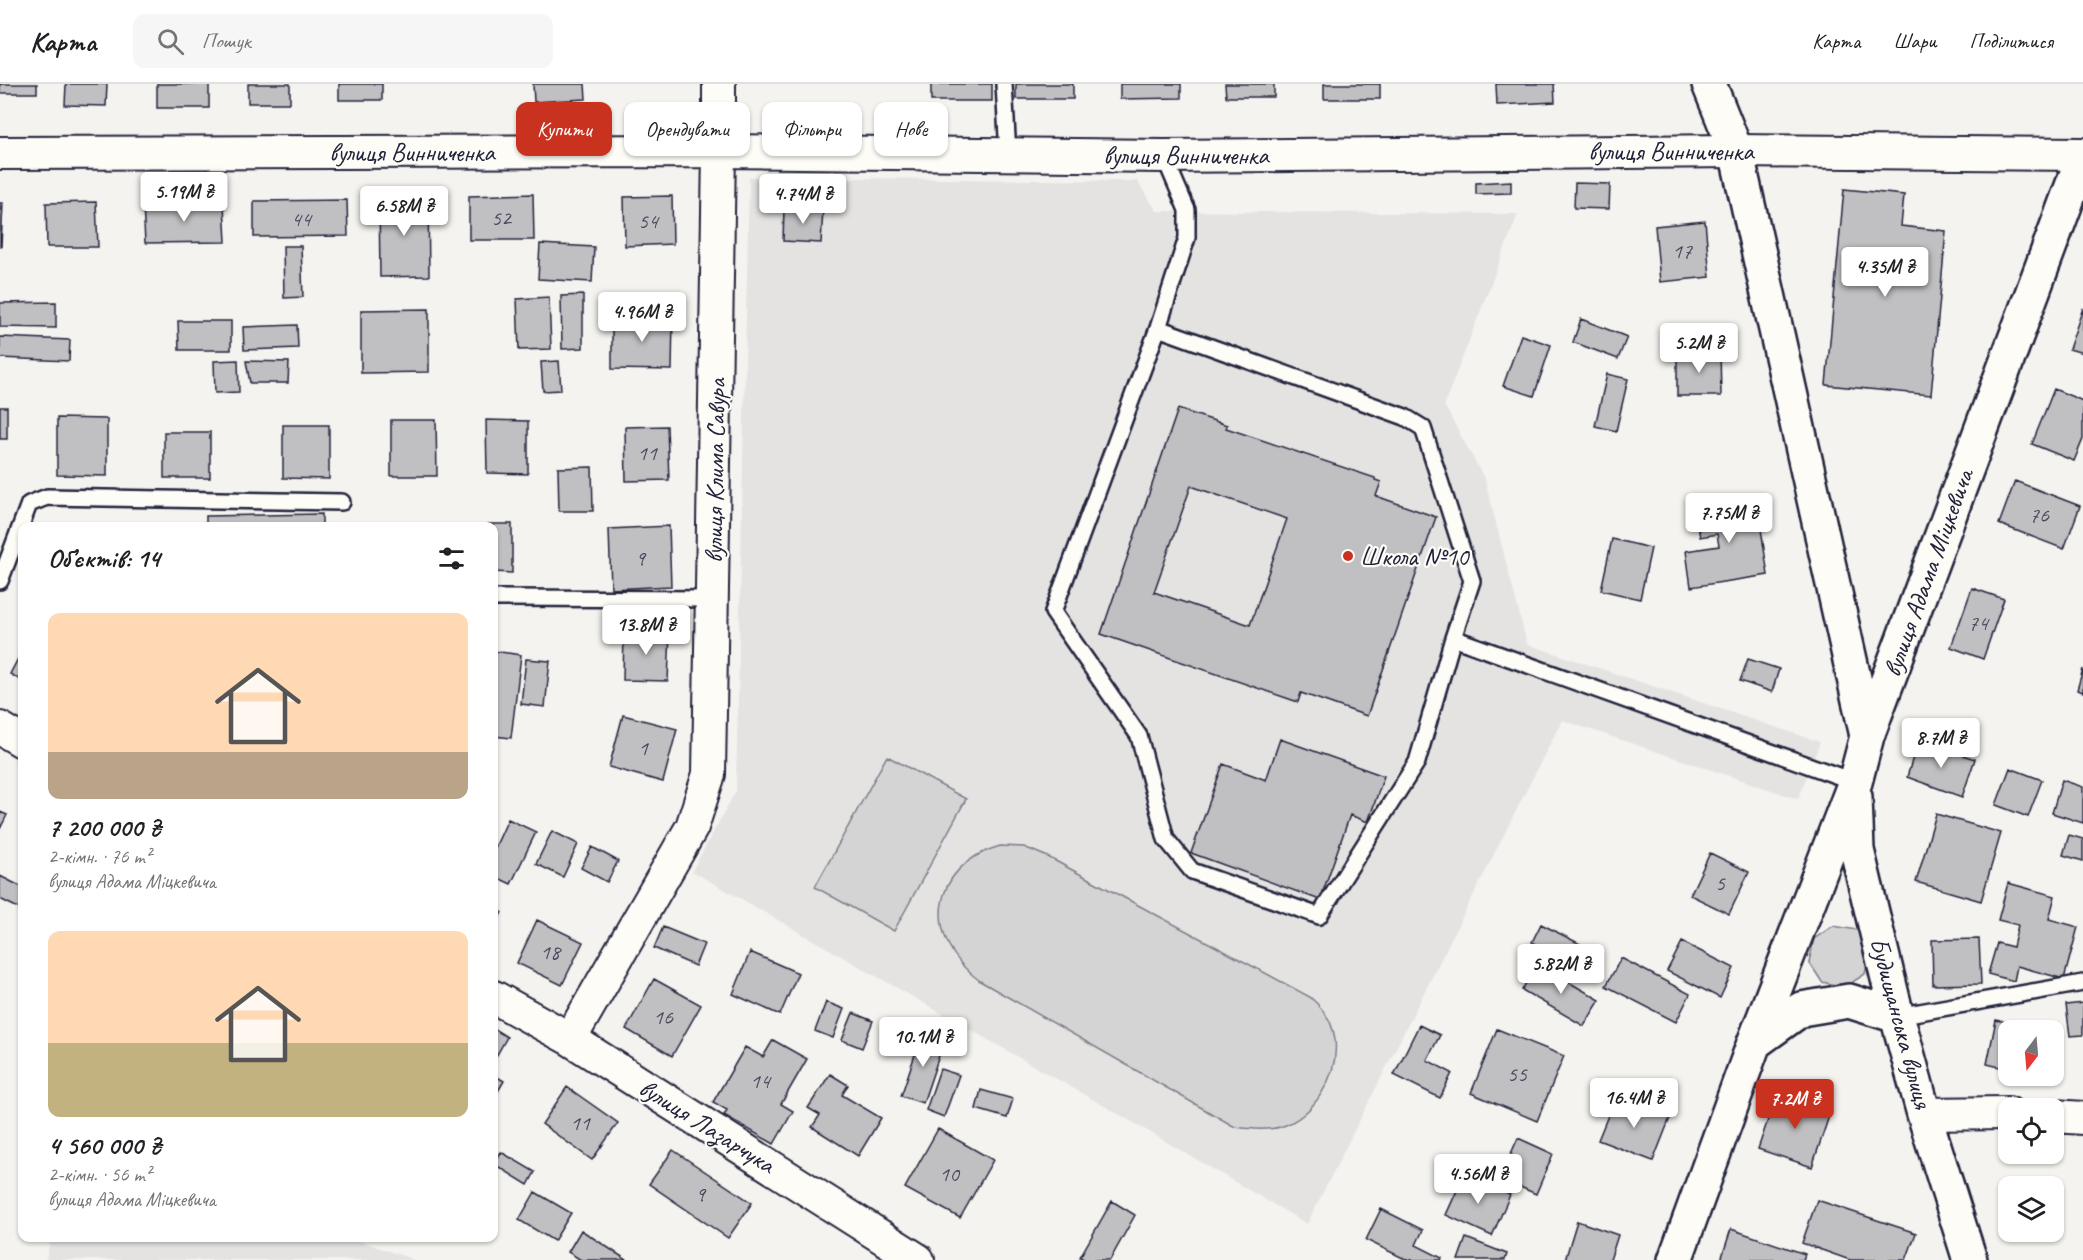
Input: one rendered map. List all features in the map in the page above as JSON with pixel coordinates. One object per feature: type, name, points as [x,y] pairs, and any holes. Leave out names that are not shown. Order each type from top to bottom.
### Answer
[{"type":"street","name":"вулиця Клима Савура","points":[[719,84],[719,102]]},
{"type":"street","points":[[1710,84],[1736,151],[1867,736]]},
{"type":"street","name":"вулиця Винниченка","points":[[0,153],[624,151]]},
{"type":"street","name":"вулиця Винниченка","points":[[750,151],[1164,156],[1736,151],[2083,155]]},
{"type":"street","name":"вулиця Адама Міцкевича","points":[[1675,1260],[1754,1043],[1855,782],[1867,736],[2083,155]]},
{"type":"street","name":"вулиця Клима Савура","points":[[570,1039],[692,827],[709,774],[719,156]]},
{"type":"street","points":[[0,728],[18,739]]},
{"type":"street","name":"Будищанська вулиця","points":[[1855,782],[1857,850],[1897,1016],[1924,1114],[1970,1260]]},
{"type":"street","name":"вулиця Лазарчука","points":[[498,999],[570,1039],[918,1260]]},
{"type":"street","points":[[1754,1043],[1801,1009],[1849,1001],[1897,1016]]},
{"type":"street","points":[[1924,1114],[1998,1113]]},
{"type":"street","points":[[2064,1117],[2083,1118]]},
{"type":"lane","points":[[1004,84],[1008,155]]},
{"type":"lane","points":[[1158,328],[1405,417],[1423,428],[1472,581],[1417,762],[1319,916],[1192,871],[1166,838],[1139,736],[1053,612],[1158,328],[1187,238],[1187,210],[1164,156]]},
{"type":"lane","points":[[22,522],[29,504],[47,497],[342,502]]},
{"type":"lane","points":[[0,581],[18,533]]},
{"type":"lane","points":[[498,598],[713,599]]},
{"type":"lane","points":[[1453,638],[1855,782]]},
{"type":"lane","points":[[1897,1016],[2083,982]]},
{"type":"shaded area","points":[[749,177],[1137,181],[1157,211],[1518,214],[1444,405],[1485,480],[1527,644],[1820,742],[1798,799],[1562,720],[1307,1224],[692,871],[736,791]]},
{"type":"shaded area","points":[[887,756],[966,799],[894,931],[815,887]]},
{"type":"shaded area","points":[[1000,846],[1024,847],[1048,857],[1310,997],[1327,1016],[1335,1040],[1333,1067],[1322,1093],[1304,1114],[1280,1127],[1252,1129],[1235,1127],[980,981],[961,964],[949,945],[942,925],[942,905],[947,886],[959,870],[976,856]]},
{"type":"shaded area","points":[[1833,926],[1857,930],[1870,950],[1865,974],[1845,987],[1822,982],[1809,962],[1814,939]]},
{"type":"shaded area","points":[[50,1242],[363,1242],[415,1260],[46,1260]]},
{"type":"building","points":[[0,84],[37,84],[37,93],[0,93]]},
{"type":"building","points":[[66,84],[107,84],[106,106],[65,105]]},
{"type":"building","points":[[157,84],[209,84],[209,108],[157,108]]},
{"type":"building","points":[[248,84],[290,84],[290,103],[248,103]]},
{"type":"building","points":[[339,84],[382,84],[382,100],[339,100]]},
{"type":"building","points":[[533,84],[585,84],[586,99],[534,102]]},
{"type":"building","points":[[931,84],[992,84],[992,101],[931,101]]},
{"type":"building","points":[[1016,84],[1073,84],[1073,99],[1016,99]]},
{"type":"building","points":[[1120,84],[1181,84],[1181,98],[1120,99]]},
{"type":"building","points":[[1225,84],[1274,84],[1274,97],[1226,97]]},
{"type":"building","points":[[1324,84],[1380,84],[1380,99],[1324,99]]},
{"type":"building","points":[[1496,84],[1554,84],[1555,102],[1497,105]]},
{"type":"building","points":[[1511,181],[1511,193],[1476,194],[1476,183]]},
{"type":"building","points":[[1575,183],[1610,184],[1609,209],[1574,208]]},
{"type":"building","points":[[1844,189],[1904,195],[1901,226],[1946,231],[1931,395],[1826,385]]},
{"type":"building","points":[[533,194],[534,240],[469,240],[469,196]]},
{"type":"building","points":[[672,196],[673,244],[625,246],[624,197]]},
{"type":"building","points":[[428,197],[429,276],[380,277],[379,198]]},
{"type":"building","points":[[347,200],[348,236],[254,237],[254,201]]},
{"type":"building","points":[[96,202],[98,247],[47,247],[46,203]]},
{"type":"building","points":[[0,203],[3,203],[1,247],[0,247]]},
{"type":"building","points":[[143,204],[224,204],[226,242],[145,243]]},
{"type":"building","points":[[784,208],[823,209],[821,243],[783,241]]},
{"type":"building","points":[[1705,221],[1710,277],[1660,282],[1655,226]]},
{"type":"building","points":[[540,244],[594,247],[592,282],[538,279]]},
{"type":"building","points":[[283,246],[301,246],[303,297],[284,298]]},
{"type":"building","points":[[583,295],[583,348],[562,349],[561,296]]},
{"type":"building","points":[[549,297],[551,349],[519,350],[517,299]]},
{"type":"building","points":[[56,302],[56,328],[0,327],[0,303]]},
{"type":"building","points":[[2083,308],[2083,353],[2069,349]]},
{"type":"building","points":[[429,309],[429,372],[361,373],[361,310]]},
{"type":"building","points":[[612,316],[673,317],[672,370],[612,369]]},
{"type":"building","points":[[1581,319],[1627,337],[1618,359],[1573,342]]},
{"type":"building","points":[[178,321],[231,321],[231,350],[179,350]]},
{"type":"building","points":[[297,325],[298,348],[244,350],[243,327]]},
{"type":"building","points":[[1521,335],[1551,345],[1534,396],[1503,386]]},
{"type":"building","points":[[0,337],[70,340],[69,361],[0,358]]},
{"type":"building","points":[[1720,351],[1721,396],[1677,396],[1677,352]]},
{"type":"building","points":[[238,360],[239,392],[215,393],[214,361]]},
{"type":"building","points":[[246,361],[289,362],[288,383],[250,383]]},
{"type":"building","points":[[559,361],[561,390],[543,391],[541,362]]},
{"type":"building","points":[[1607,374],[1628,379],[1616,431],[1595,426]]},
{"type":"building","points":[[2054,389],[2083,401],[2083,439],[2074,461],[2032,444]]},
{"type":"building","points":[[0,407],[7,407],[7,439],[0,439]]},
{"type":"building","name":"Школа №10","points":[[1178,409],[1227,425],[1226,428],[1375,478],[1381,482],[1376,496],[1436,517],[1367,716],[1301,693],[1298,702],[1101,634]],"holes":[[[1191,486],[1287,519],[1250,625],[1154,592]]]},
{"type":"building","points":[[57,418],[107,419],[107,476],[57,475]]},
{"type":"building","points":[[391,420],[436,420],[437,476],[391,476]]},
{"type":"building","points":[[486,420],[528,421],[528,474],[487,473]]},
{"type":"building","points":[[283,425],[329,425],[329,479],[283,478]]},
{"type":"building","points":[[667,426],[669,480],[626,481],[625,427]]},
{"type":"building","points":[[164,432],[210,432],[210,478],[164,478]]},
{"type":"building","points":[[592,467],[593,511],[559,511],[558,468]]},
{"type":"building","points":[[2015,481],[2080,506],[2064,549],[1999,524]]},
{"type":"building","points":[[1756,496],[1768,575],[1691,587],[1686,551],[1719,546],[1717,534],[1700,537],[1696,516],[1707,514],[1706,503]]},
{"type":"building","points":[[322,514],[322,522],[206,522],[206,516]]},
{"type":"building","points":[[498,524],[512,524],[512,573],[498,572]]},
{"type":"building","points":[[669,526],[671,586],[611,589],[609,529]]},
{"type":"building","points":[[1612,539],[1651,548],[1640,599],[1601,590]]},
{"type":"building","points":[[1972,588],[2004,599],[1983,659],[1951,647]]},
{"type":"building","points":[[624,631],[670,632],[668,681],[623,680]]},
{"type":"building","points":[[498,652],[521,655],[511,738],[498,736]]},
{"type":"building","points":[[18,659],[18,679],[10,674]]},
{"type":"building","points":[[526,659],[550,661],[545,707],[521,704]]},
{"type":"building","points":[[1748,659],[1779,669],[1772,692],[1740,681]]},
{"type":"building","points":[[2083,669],[2083,692],[2077,690]]},
{"type":"building","points":[[623,715],[677,729],[663,782],[609,767]]},
{"type":"building","points":[[1280,739],[1384,776],[1368,822],[1350,815],[1320,900],[1191,853],[1223,764],[1266,780]]},
{"type":"building","points":[[1918,741],[1975,759],[1962,797],[1907,777]]},
{"type":"building","points":[[2010,768],[2042,780],[2028,817],[1996,805]]},
{"type":"building","points":[[2062,780],[2083,787],[2083,823],[2052,813]]},
{"type":"building","points":[[0,812],[7,815],[0,829]]},
{"type":"building","points":[[1936,814],[2001,833],[1981,901],[1916,882]]},
{"type":"building","points":[[508,819],[536,832],[511,884],[498,878],[498,841]]},
{"type":"building","points":[[552,831],[578,844],[563,877],[536,864]]},
{"type":"building","points":[[2069,835],[2083,839],[2083,861],[2063,855]]},
{"type":"building","points":[[592,847],[618,861],[607,882],[581,868]]},
{"type":"building","points":[[1710,853],[1749,872],[1729,914],[1690,895]]},
{"type":"building","points":[[0,876],[18,885],[18,908],[0,899]]},
{"type":"building","points":[[2008,883],[2055,896],[2049,919],[2078,927],[2064,979],[2017,966],[2014,981],[1988,974],[1997,943],[2013,947],[2018,925],[1998,920]]},
{"type":"building","points":[[537,920],[583,942],[562,985],[517,963]]},
{"type":"building","points":[[1541,924],[1592,950],[1582,969],[1532,942]]},
{"type":"building","points":[[663,927],[704,944],[695,966],[654,948]]},
{"type":"building","points":[[1979,939],[1981,984],[1933,985],[1932,940]]},
{"type":"building","points":[[1682,942],[1734,968],[1720,998],[1667,971]]},
{"type":"building","points":[[750,952],[798,973],[780,1015],[733,994]]},
{"type":"building","points":[[1621,958],[1690,994],[1676,1022],[1606,986]]},
{"type":"building","points":[[1537,964],[1600,1000],[1584,1026],[1522,990]]},
{"type":"building","points":[[654,979],[701,1005],[672,1056],[626,1029]]},
{"type":"building","points":[[826,1002],[844,1009],[833,1038],[815,1031]]},
{"type":"building","points":[[2083,1003],[2083,1035],[2070,1036],[2066,1005]]},
{"type":"building","points":[[853,1013],[873,1021],[862,1048],[842,1040]]},
{"type":"building","points":[[1996,1020],[1998,1020],[1998,1067],[1987,1064]]},
{"type":"building","points":[[1419,1025],[1440,1035],[1427,1060],[1452,1073],[1440,1098],[1394,1075]]},
{"type":"building","points":[[1497,1029],[1564,1056],[1537,1121],[1471,1093]]},
{"type":"building","points":[[498,1031],[507,1037],[498,1053]]},
{"type":"building","points":[[922,1034],[944,1041],[923,1103],[901,1096]]},
{"type":"building","points":[[773,1040],[807,1059],[781,1104],[793,1111],[774,1144],[724,1115],[727,1110],[713,1102],[745,1047],[763,1057]]},
{"type":"building","points":[[940,1069],[959,1075],[944,1117],[926,1110]]},
{"type":"building","points":[[830,1074],[848,1085],[842,1095],[881,1118],[858,1156],[812,1127],[820,1115],[808,1108]]},
{"type":"building","points":[[498,1077],[504,1081],[498,1091]]},
{"type":"building","points":[[567,1087],[618,1123],[592,1160],[542,1124]]},
{"type":"building","points":[[981,1090],[1013,1099],[1007,1118],[976,1109]]},
{"type":"building","points":[[1777,1093],[1831,1110],[1812,1167],[1758,1149]]},
{"type":"building","points":[[1616,1096],[1670,1118],[1653,1161],[1598,1140]]},
{"type":"building","points":[[938,1129],[993,1160],[960,1218],[905,1188]]},
{"type":"building","points":[[1518,1138],[1553,1154],[1536,1194],[1500,1178]]},
{"type":"building","points":[[673,1150],[752,1203],[728,1238],[649,1184]]},
{"type":"building","points":[[501,1152],[535,1172],[528,1185],[498,1166],[498,1157]]},
{"type":"building","points":[[1464,1175],[1510,1195],[1492,1236],[1446,1215]]},
{"type":"building","points":[[535,1192],[571,1213],[554,1241],[519,1220]]},
{"type":"building","points":[[1817,1200],[1916,1233],[1906,1260],[1850,1260],[1802,1243]]},
{"type":"building","points":[[1112,1201],[1135,1215],[1110,1260],[1085,1260],[1080,1257]]},
{"type":"building","points":[[1381,1209],[1423,1230],[1416,1245],[1442,1258],[1441,1260],[1407,1260],[1366,1240]]},
{"type":"building","points":[[1577,1221],[1618,1235],[1610,1260],[1565,1260]]},
{"type":"building","points":[[1731,1229],[1805,1254],[1803,1260],[1721,1260]]},
{"type":"building","points":[[581,1230],[627,1260],[581,1260],[568,1252]]},
{"type":"building","points":[[1466,1238],[1507,1254],[1505,1260],[1458,1260]]},
{"type":"place","name":"Школа №10","points":[[1348,556]]}]
